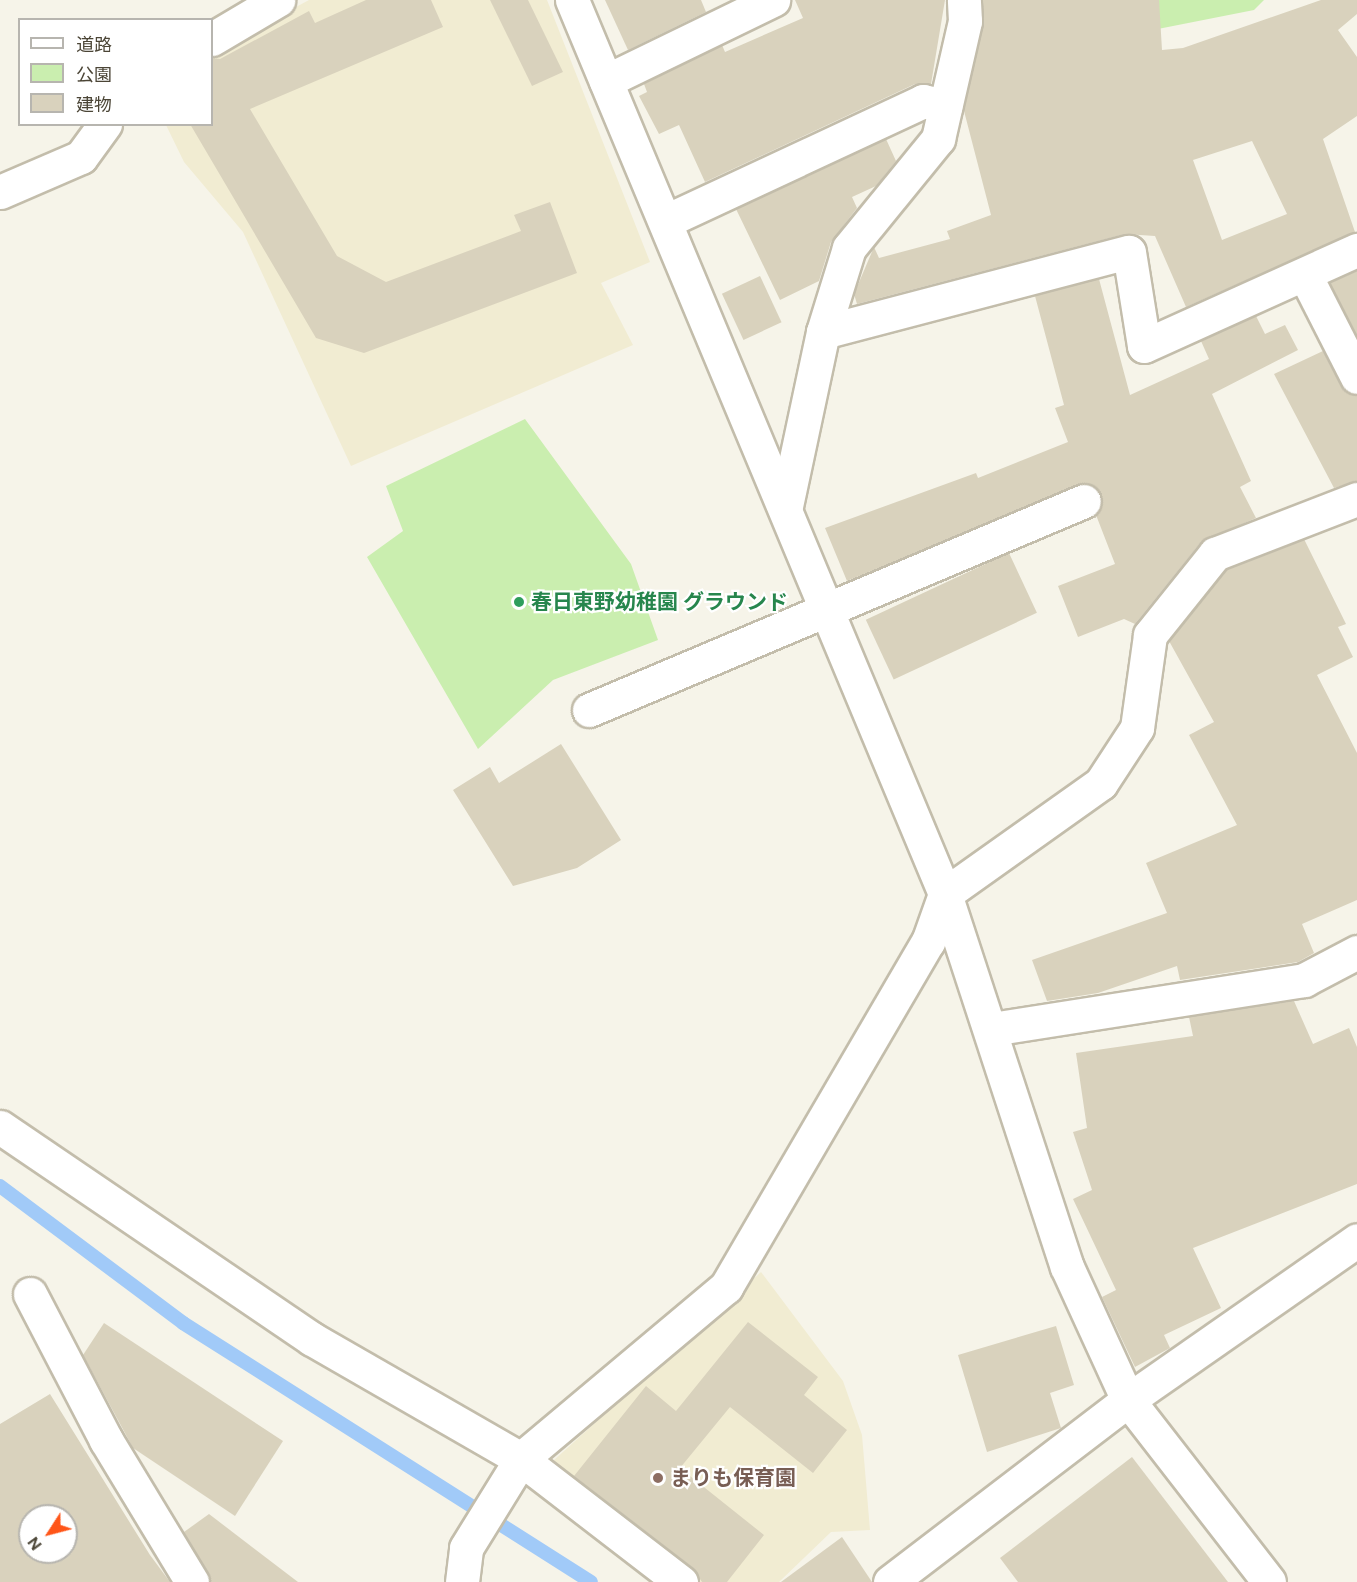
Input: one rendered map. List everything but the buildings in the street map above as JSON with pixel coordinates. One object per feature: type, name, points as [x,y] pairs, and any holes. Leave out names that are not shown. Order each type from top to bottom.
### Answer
[{"type":"street","points":[[213,38],[278,0]]},
{"type":"street","points":[[572,0],[786,506],[945,894],[992,1029],[1067,1267],[1128,1400],[1269,1582]]},
{"type":"street","points":[[606,81],[773,0]]},
{"type":"street","points":[[786,506],[823,332],[849,249],[938,139],[965,21],[964,0]]},
{"type":"street","points":[[666,221],[923,101],[945,106]]},
{"type":"street","points":[[0,192],[81,157],[104,126]]},
{"type":"street","points":[[823,332],[1129,252],[1144,346],[1306,277],[1357,250]]},
{"type":"street","points":[[1306,277],[1357,377]]},
{"type":"street","points":[[462,1582],[472,1539],[514,1469],[726,1287],[928,942],[945,894],[1101,783],[1137,728],[1150,635],[1215,554],[1357,499]]},
{"type":"street","points":[[589,710],[1084,501]]},
{"type":"street","points":[[992,1029],[1304,980],[1357,952]]},
{"type":"street","points":[[0,1127],[312,1339],[514,1469],[681,1582]]},
{"type":"street","points":[[890,1582],[1128,1400],[1357,1240]]},
{"type":"street","points":[[30,1294],[106,1440],[192,1582]]},
{"type":"shaded area","points":[[309,0],[547,0],[650,262],[601,283],[633,345],[351,466],[243,232],[184,162],[166,126],[213,126],[213,51]]},
{"type":"shaded area","points":[[761,1272],[843,1381],[862,1435],[870,1530],[831,1532],[779,1582],[699,1582],[553,1461]]},
{"type":"green space","points":[[1128,0],[1264,0],[1254,10],[985,63],[980,33]]},
{"type":"green space","name":"春日東野幼稚園 グラウンド","points":[[525,419],[631,564],[658,640],[553,680],[478,749],[367,557],[403,531],[386,486]]},
{"type":"waterway","points":[[0,1186],[183,1323],[591,1582]]},
{"type":"place","name":"春日東野幼稚園 グラウンド","points":[[519,602]]},
{"type":"place","name":"まりも保育園","points":[[658,1478]]}]
